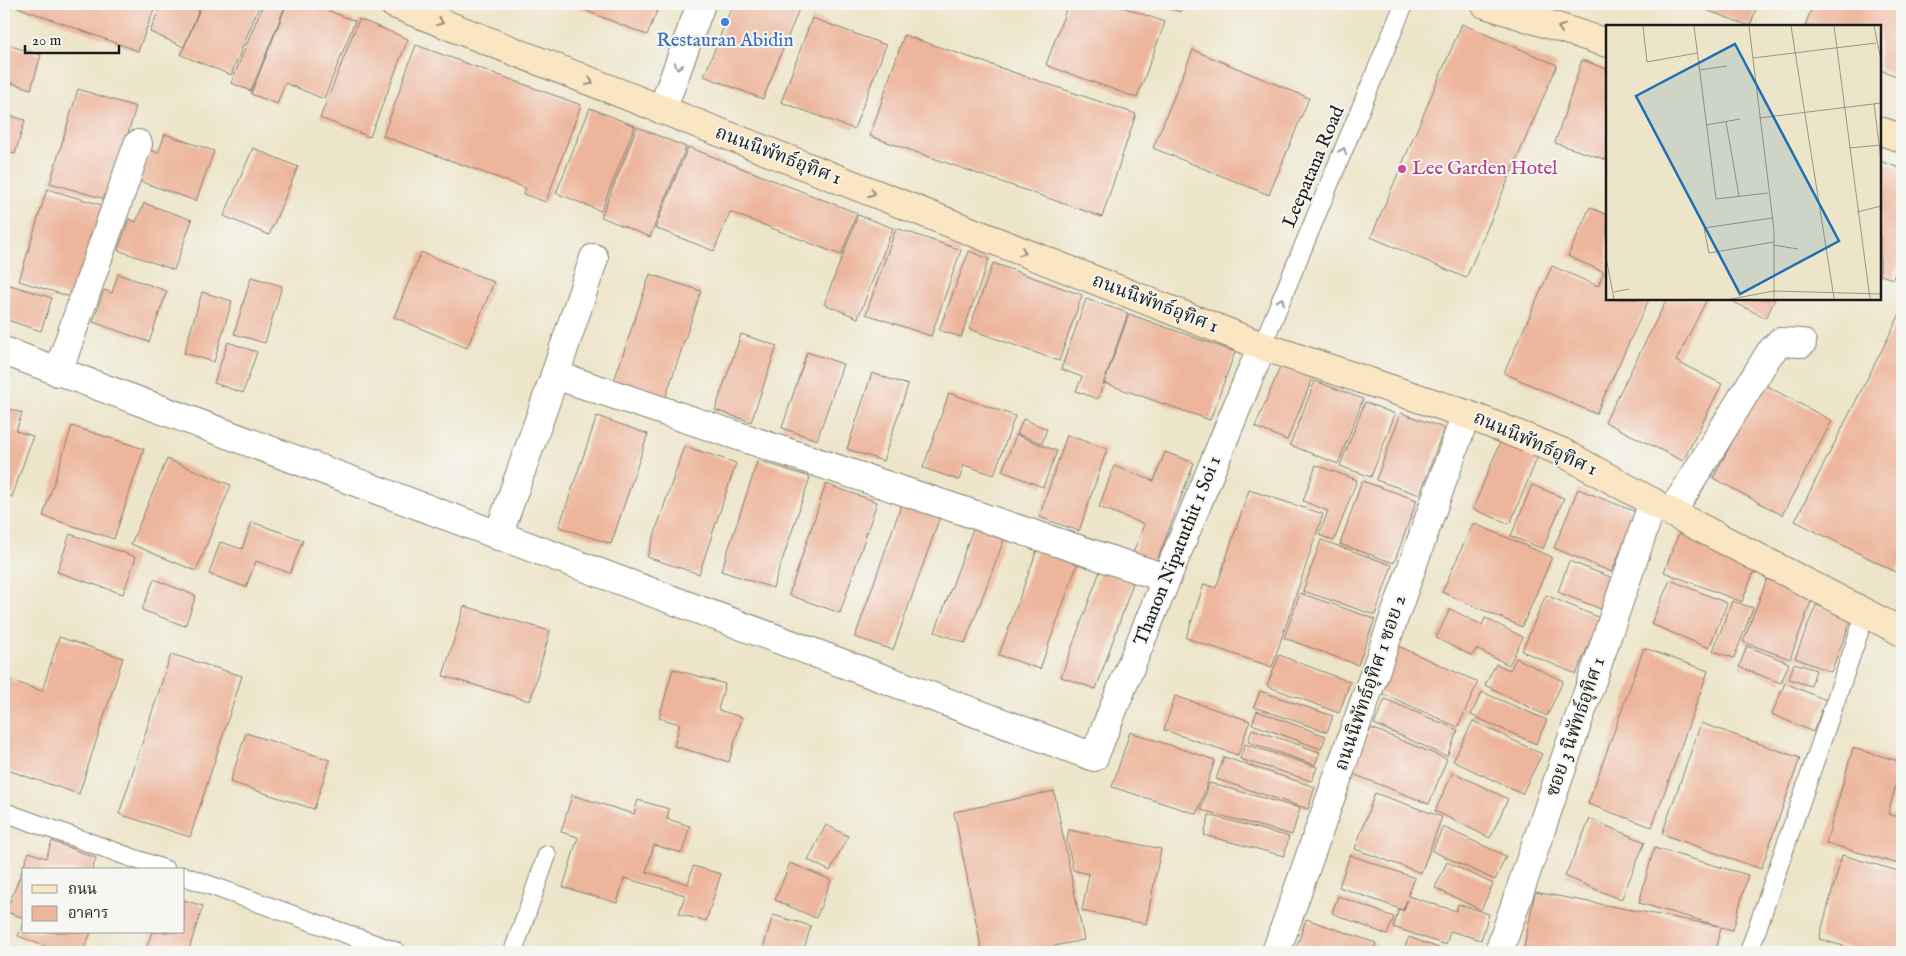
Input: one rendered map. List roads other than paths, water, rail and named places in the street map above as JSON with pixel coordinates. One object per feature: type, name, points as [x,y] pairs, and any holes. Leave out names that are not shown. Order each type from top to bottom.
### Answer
[{"type":"street","name":"ถนนนิพัทธ์อุทิศ 1","points":[[394,4],[1262,346],[1466,414],[1562,452],[1661,507],[1902,632]]},
{"type":"street","points":[[662,110],[701,4]]},
{"type":"street","points":[[1485,4],[1606,43]]},
{"type":"street","points":[[1881,131],[1902,138]]},
{"type":"street","points":[[58,372],[138,144]]},
{"type":"street","points":[[4,351],[498,536],[594,258]]},
{"type":"street","name":"ซอย 3 นิพัทธ์อุทิศ 1","points":[[1499,952],[1661,507],[1682,496],[1769,354],[1780,342],[1802,343]]},
{"type":"street","name":"Thanon Nipatuthit 1 Soi 1","points":[[498,536],[1094,757],[1165,578],[1262,346]]},
{"type":"street","points":[[555,375],[1165,578]]},
{"type":"street","name":"ถนนนิพัทธ์อุทิศ 1 ซอย 2","points":[[1276,952],[1466,414]]},
{"type":"lane","name":"Leepatana Road","points":[[1262,346],[1404,4]]},
{"type":"lane","points":[[1749,952],[1866,612]]},
{"type":"lane","points":[[4,812],[160,868]]},
{"type":"lane","points":[[513,952],[547,855]]},
{"type":"lane","points":[[185,876],[397,952]]},
{"type":"place","name":"Restauran Abidin","points":[[725,22]]},
{"type":"place","name":"Lee Garden Hotel","points":[[1402,169]]}]
